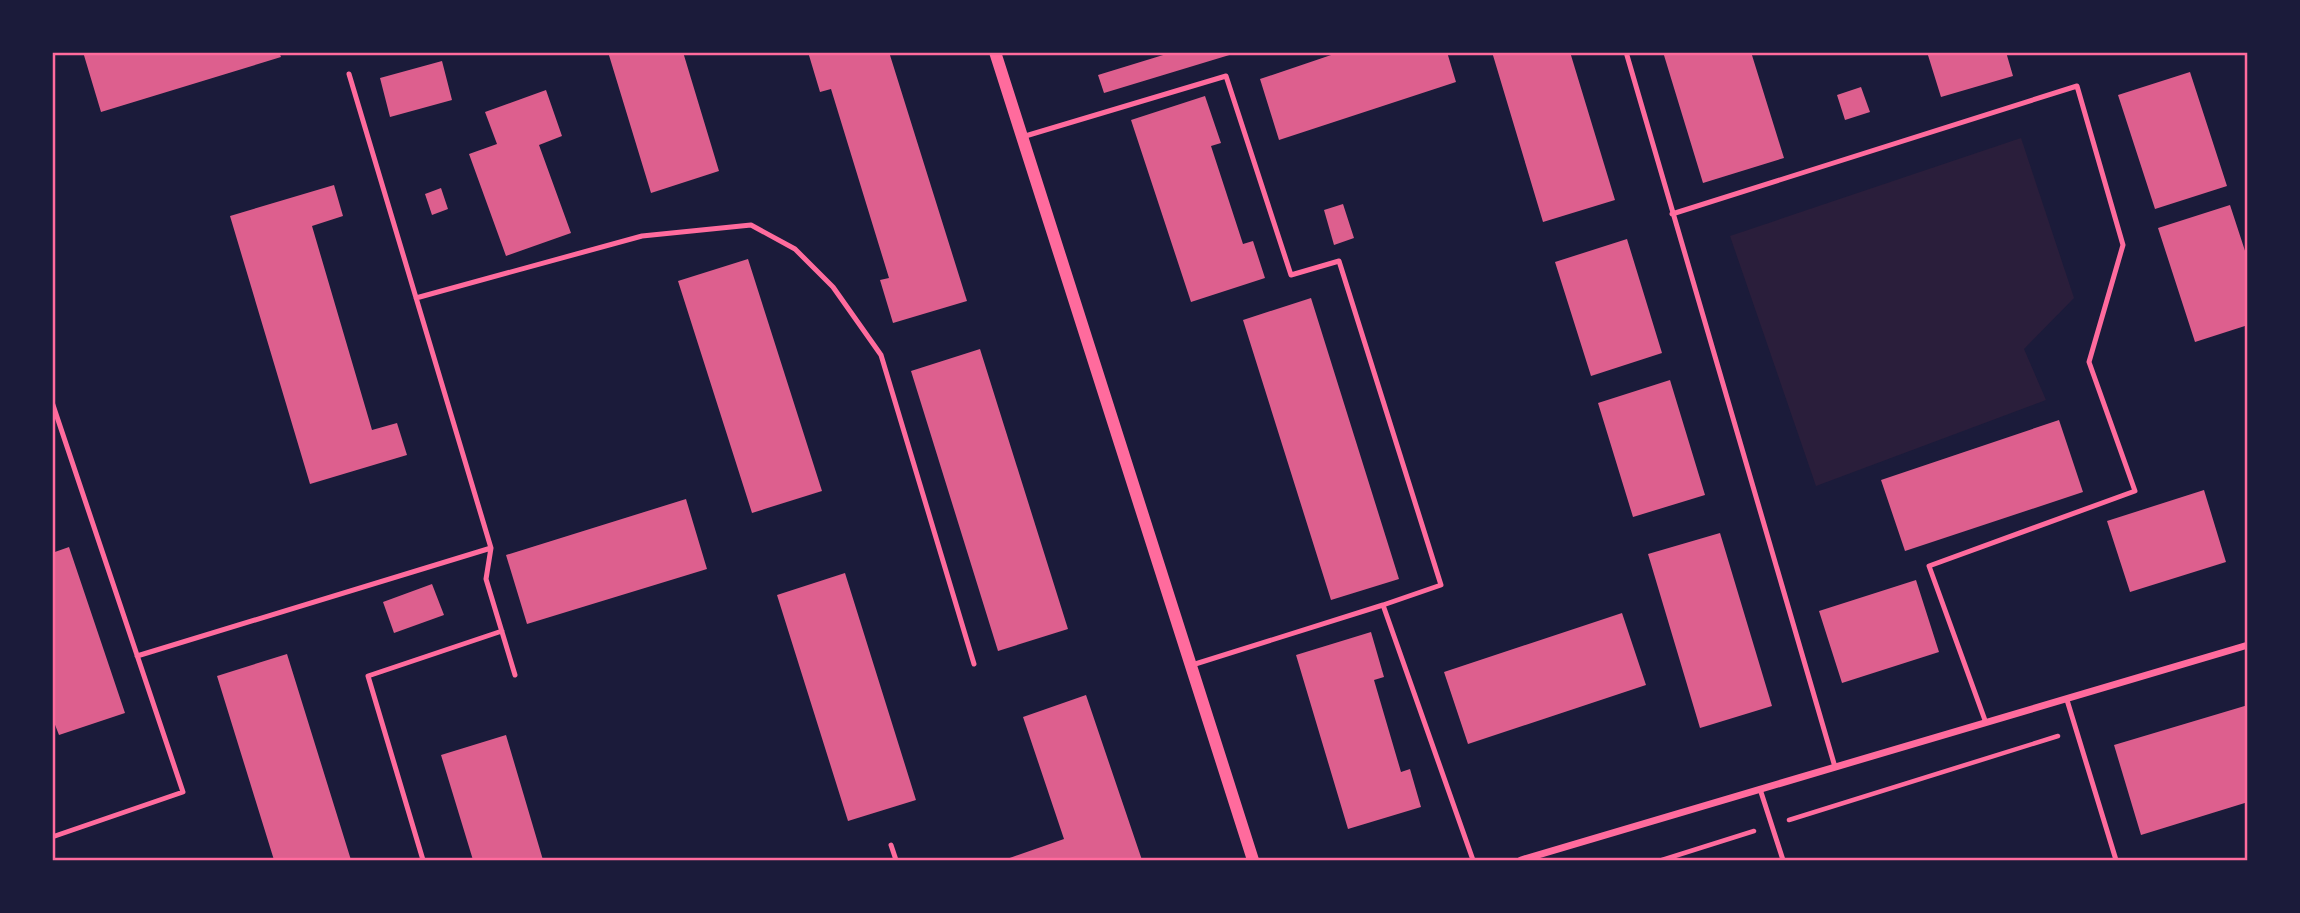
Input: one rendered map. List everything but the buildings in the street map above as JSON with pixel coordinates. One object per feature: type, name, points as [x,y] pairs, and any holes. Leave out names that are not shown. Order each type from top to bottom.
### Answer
[{"type":"street","points":[[995,52],[1253,860]]},
{"type":"street","points":[[1521,860],[2248,645]]},
{"type":"lane","points":[[1626,52],[1835,767]]},
{"type":"lane","points":[[349,74],[491,548],[486,579],[515,675]]},
{"type":"lane","points":[[1022,136],[1226,76],[1291,275],[1339,261],[1441,585],[1190,666]]},
{"type":"lane","points":[[1672,214],[2077,86],[2123,245],[2089,362],[2135,491],[1929,566],[1986,723]]},
{"type":"lane","points":[[415,298],[642,236],[751,225],[795,249],[833,288],[881,355],[974,664]]},
{"type":"lane","points":[[52,402],[183,792],[52,837]]},
{"type":"lane","points":[[137,656],[491,548]]},
{"type":"lane","points":[[1383,605],[1473,860]]},
{"type":"lane","points":[[423,860],[368,676],[502,631]]},
{"type":"lane","points":[[2067,700],[2116,860]]},
{"type":"lane","points":[[1760,789],[1783,860]]},
{"type":"lane","points":[[891,845],[896,860]]},
{"type":"path","points":[[1662,860],[2076,730]]},
{"type":"shaded area","points":[[2021,138],[2074,298],[2024,349],[2046,400],[1816,486],[1730,236]]}]
